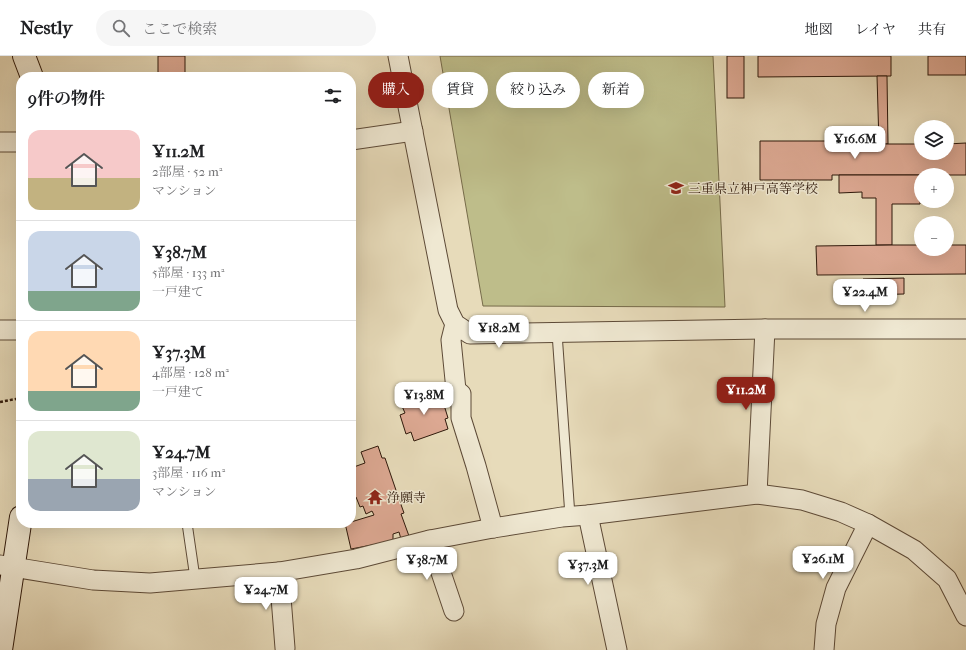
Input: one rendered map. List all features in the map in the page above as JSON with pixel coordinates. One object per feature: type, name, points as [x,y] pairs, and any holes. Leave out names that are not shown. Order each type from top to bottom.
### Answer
[{"type":"street","points":[[24,56],[30,72]]},
{"type":"street","points":[[398,56],[448,310],[455,324],[470,334],[765,329],[966,329]]},
{"type":"street","points":[[356,139],[413,131]]},
{"type":"street","points":[[0,142],[16,142]]},
{"type":"street","points":[[455,324],[451,340],[456,390],[461,394],[461,418],[493,528]]},
{"type":"street","points":[[757,494],[765,329]]},
{"type":"street","points":[[0,330],[16,330]]},
{"type":"street","points":[[7,566],[93,580],[150,583],[279,572],[356,559],[430,540],[493,528],[757,494],[802,500],[841,512],[868,524],[914,550],[941,572],[947,579],[966,616]]},
{"type":"street","points":[[579,516],[617,650]]},
{"type":"street","points":[[824,650],[826,624],[836,588],[868,524]]},
{"type":"street","points":[[1,650],[7,566],[18,528]]},
{"type":"street","points":[[430,540],[454,612]]},
{"type":"street","points":[[279,572],[285,648]]},
{"type":"lane","points":[[557,333],[579,516]]},
{"type":"lane","points":[[188,528],[195,578]]},
{"type":"path","points":[[0,402],[16,399]]},
{"type":"shaded area","points":[[440,56],[713,56],[725,307],[483,306],[449,108],[488,108],[488,72],[443,72]]},
{"type":"building","points":[[158,56],[185,56],[185,72],[158,72]]},
{"type":"building","points":[[727,56],[744,56],[744,98],[727,98]]},
{"type":"building","points":[[758,56],[891,56],[891,76],[758,77]]},
{"type":"building","points":[[928,56],[966,56],[966,75],[928,75]]},
{"type":"building","points":[[877,76],[887,76],[888,144],[879,144]]},
{"type":"building","points":[[760,141],[832,141],[832,144],[914,144],[914,160],[954,160],[954,144],[966,143],[966,175],[954,175],[954,168],[914,168],[914,175],[832,175],[832,180],[760,180]]},
{"type":"building","points":[[839,175],[914,175],[914,204],[892,204],[892,245],[876,245],[876,198],[862,198],[862,192],[839,193]]},
{"type":"building","points":[[914,245],[914,256],[954,256],[954,245],[966,245],[966,274],[817,275],[816,246]]},
{"type":"building","points":[[904,278],[904,294],[864,295],[863,279]]},
{"type":"building","points":[[436,392],[441,406],[444,405],[448,418],[445,419],[448,429],[414,441],[411,432],[406,434],[400,415],[405,413],[401,404],[403,403],[402,399],[418,393],[420,398]]},
{"type":"building","name":"浄願寺","points":[[378,446],[382,458],[385,458],[404,513],[401,514],[409,536],[401,539],[399,532],[393,534],[393,541],[351,549],[346,528],[356,528],[356,520],[374,515],[372,511],[366,514],[363,506],[360,507],[356,497],[356,466],[365,463],[361,452]]},
{"type":"place","name":"三重県立神戸高等学校","points":[[676,188]]},
{"type":"place","name":"浄願寺","points":[[375,497]]}]
